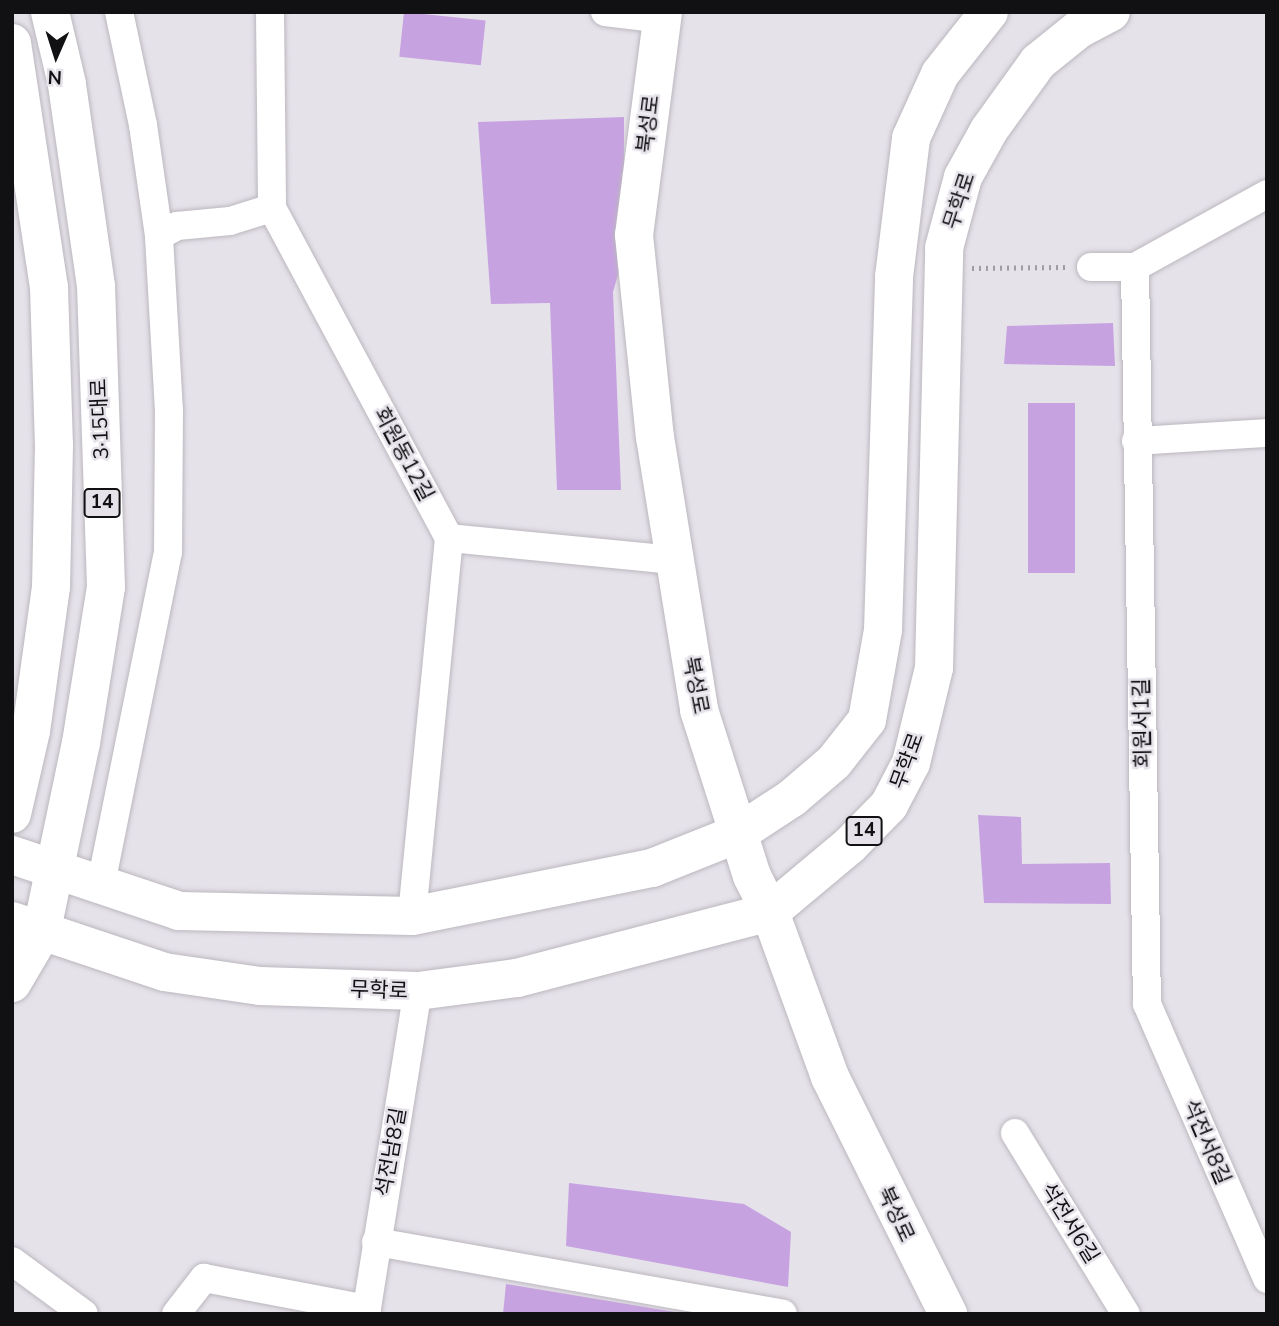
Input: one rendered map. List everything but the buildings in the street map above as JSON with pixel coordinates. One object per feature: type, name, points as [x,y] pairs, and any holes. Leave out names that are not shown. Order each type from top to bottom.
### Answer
[{"type":"main road","name":"3·15대로","points":[[12,983],[27,928],[54,868],[81,743],[106,587],[96,286],[67,84],[50,12]]},
{"type":"main road","points":[[12,855],[179,911],[412,916],[652,868],[737,834],[792,798],[834,762],[867,720],[883,630],[894,277],[911,138],[940,74],[989,12]]},
{"type":"main road","name":"무학로","points":[[27,928],[164,972],[260,986],[418,991],[517,978],[770,912],[850,845],[889,805],[911,763],[934,668],[944,247],[963,177],[989,130],[1038,62],[1079,29],[1111,12]]},
{"type":"main road","name":"북성로","points":[[663,16],[634,235],[655,437],[699,710],[737,834],[770,912],[830,1077],[948,1314]]},
{"type":"main road","name":"14","points":[[12,43],[49,288],[54,445],[51,587],[31,731],[12,814]]},
{"type":"street","points":[[101,884],[169,552],[169,411],[159,236],[143,125],[119,12]]},
{"type":"street","name":"회원동12길","points":[[270,12],[272,208],[449,538]]},
{"type":"street","points":[[605,12],[663,16]]},
{"type":"street","points":[[1091,267],[1135,267],[1267,194]]},
{"type":"street","points":[[159,236],[177,226],[230,221],[272,208]]},
{"type":"street","name":"회원서1길","points":[[1135,267],[1147,1004]]},
{"type":"street","points":[[1136,441],[1267,433]]},
{"type":"street","points":[[412,916],[449,538],[675,560]]},
{"type":"street","name":"석전남8길","points":[[366,1311],[418,991]]},
{"type":"street","name":"석전서8길","points":[[1147,1004],[1267,1279]]},
{"type":"street","name":"석전서6길","points":[[1015,1133],[1126,1314]]},
{"type":"street","points":[[376,1242],[783,1314]]},
{"type":"street","points":[[12,1261],[84,1314]]},
{"type":"street","points":[[176,1314],[204,1278],[366,1311]]},
{"type":"path","points":[[969,268],[1091,267]]}]
